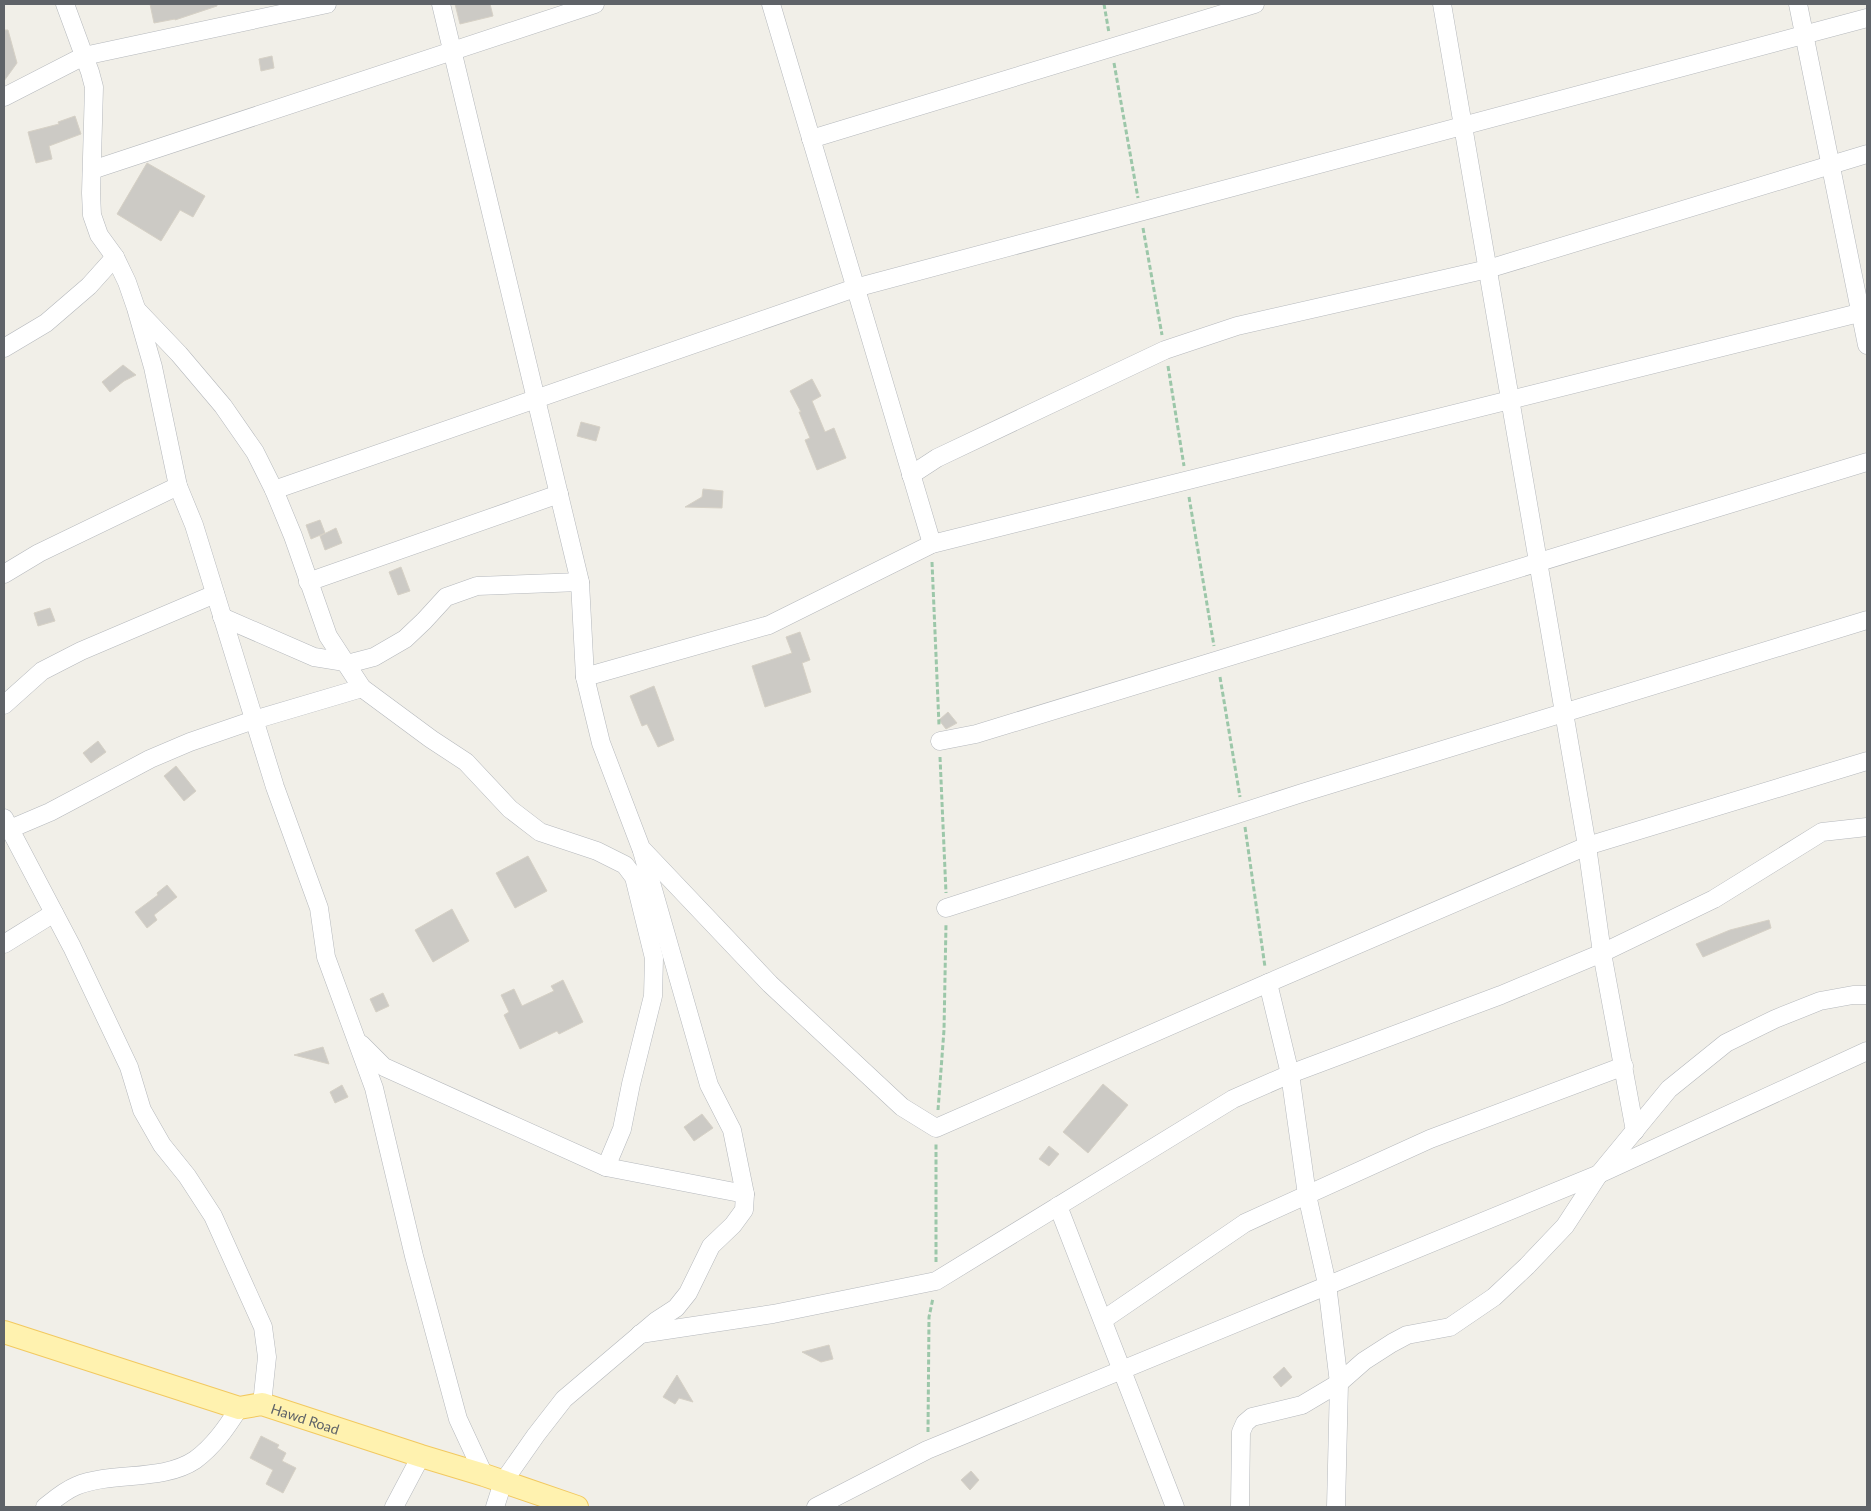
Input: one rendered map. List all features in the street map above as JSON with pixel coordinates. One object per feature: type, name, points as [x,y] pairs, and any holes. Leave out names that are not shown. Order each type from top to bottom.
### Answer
[{"type":"main road","name":"Hawd Road","points":[[4,1334],[239,1408],[262,1404],[577,1507]]},
{"type":"street","points":[[65,4],[94,87],[92,215],[99,235],[115,257],[127,282],[136,308],[154,367],[178,486],[194,525],[278,795],[319,908],[326,957],[374,1088],[414,1256],[458,1419],[493,1478],[496,1507]]},
{"type":"street","points":[[4,97],[84,56],[327,4]]},
{"type":"street","points":[[441,4],[580,582],[585,677],[601,742],[641,848],[710,1085],[732,1130],[745,1194],[744,1210],[733,1225],[711,1246],[688,1293],[676,1308],[640,1334],[564,1398],[536,1435],[493,1478]]},
{"type":"street","points":[[92,170],[595,4]]},
{"type":"street","points":[[771,4],[932,544]]},
{"type":"street","points":[[811,139],[1255,4]]},
{"type":"street","points":[[1442,4],[1587,846],[1602,953],[1635,1131]]},
{"type":"street","points":[[1798,4],[1864,312],[1867,345]]},
{"type":"street","points":[[274,490],[856,288],[1867,18]]},
{"type":"street","points":[[911,475],[937,458],[1165,350],[1237,326],[1488,269],[1867,154]]},
{"type":"street","points":[[4,348],[46,322],[89,286],[115,257]]},
{"type":"street","points":[[136,308],[179,354],[223,406],[255,452],[274,490],[293,536],[328,636],[362,688],[431,739],[466,762],[510,809],[540,832],[597,850],[625,865],[634,877],[654,958],[653,996],[622,1129],[606,1167]]},
{"type":"street","points":[[585,677],[769,625],[932,544],[1864,312]]},
{"type":"street","points":[[940,741],[976,734],[1867,462]]},
{"type":"street","points":[[4,574],[39,553],[178,486]]},
{"type":"street","points":[[308,582],[559,494]]},
{"type":"street","points":[[222,617],[314,657],[350,662],[374,658],[405,639],[446,597],[477,586],[580,582]]},
{"type":"street","points":[[4,705],[42,671],[81,651],[215,594]]},
{"type":"street","points":[[946,908],[1302,793],[1867,620]]},
{"type":"street","points":[[262,1404],[267,1357],[263,1327],[212,1216],[187,1176],[162,1145],[142,1110],[129,1067],[54,913],[7,823],[80,797],[150,759],[190,742],[254,720],[362,688]]},
{"type":"street","points":[[641,848],[770,984],[902,1107],[936,1128],[1587,846],[1867,761]]},
{"type":"street","points":[[640,1334],[773,1314],[936,1281],[1233,1099],[1290,1074],[1501,996],[1602,953],[1714,899],[1822,832],[1867,827]]},
{"type":"street","points":[[4,944],[54,913]]},
{"type":"street","points":[[1268,983],[1290,1074],[1307,1195],[1327,1284],[1339,1383],[1336,1507]]},
{"type":"street","points":[[1240,1507],[1241,1432],[1245,1423],[1252,1417],[1302,1405],[1339,1383],[1364,1361],[1392,1343],[1407,1335],[1450,1326],[1494,1297],[1565,1226],[1599,1174],[1669,1089],[1726,1043],[1775,1019],[1820,1001],[1853,995],[1867,995]]},
{"type":"street","points":[[357,1040],[384,1067],[606,1167],[745,1194]]},
{"type":"street","points":[[816,1507],[927,1450],[1327,1284],[1599,1174],[1867,1051]]},
{"type":"street","points":[[1103,1320],[1245,1223],[1430,1140],[1624,1066]]},
{"type":"street","points":[[1058,1206],[1175,1507]]},
{"type":"street","points":[[45,1507],[61,1494],[78,1485],[173,1470],[194,1460],[213,1444],[228,1426],[239,1408]]},
{"type":"street","points":[[394,1507],[421,1456]]},
{"type":"path","points":[[927,1450],[929,1317],[936,1281],[936,1128],[944,1030],[946,908],[932,544]]},
{"type":"building","points":[[150,4],[217,4],[217,6],[175,20],[154,23]]},
{"type":"building","points":[[455,4],[490,4],[493,16],[460,24]]},
{"type":"building","points":[[4,30],[8,30],[17,63],[4,81]]},
{"type":"building","points":[[272,56],[274,68],[261,71],[259,59]]},
{"type":"building","points":[[75,116],[81,134],[49,146],[52,159],[36,163],[28,132],[59,124],[58,122]]},
{"type":"building","points":[[147,163],[205,196],[193,217],[180,210],[161,241],[117,214]]},
{"type":"building","points":[[123,365],[136,375],[124,381],[110,392],[102,382]]},
{"type":"building","points":[[812,379],[821,396],[812,401],[825,432],[834,428],[846,458],[817,470],[805,440],[810,438],[799,412],[801,412],[790,391]]},
{"type":"building","points":[[581,422],[600,427],[596,441],[577,436]]},
{"type":"building","points":[[703,489],[723,491],[722,508],[685,507],[702,497]]},
{"type":"building","points":[[320,520],[325,533],[311,539],[306,525]]},
{"type":"building","points":[[336,528],[342,543],[325,550],[320,536]]},
{"type":"building","points":[[401,567],[410,591],[398,595],[389,572]]},
{"type":"building","points":[[50,608],[55,621],[38,626],[34,613]]},
{"type":"building","points":[[800,632],[810,660],[802,663],[811,692],[765,707],[752,666],[792,653],[786,637]]},
{"type":"building","points":[[654,686],[674,740],[658,747],[647,724],[642,726],[630,696]]},
{"type":"building","points":[[948,712],[957,723],[946,729],[939,720]]},
{"type":"building","points":[[98,741],[106,752],[91,763],[83,753]]},
{"type":"building","points":[[176,766],[196,791],[184,801],[164,776]]},
{"type":"building","points":[[528,856],[547,891],[515,908],[496,873]]},
{"type":"building","points":[[167,885],[177,897],[154,915],[157,920],[147,928],[135,912],[158,895],[157,893]]},
{"type":"building","points":[[452,909],[469,941],[433,962],[415,930]]},
{"type":"building","points":[[1769,920],[1771,928],[1703,957],[1696,944],[1730,930]]},
{"type":"building","points":[[563,980],[583,1022],[559,1034],[557,1031],[520,1049],[504,1015],[509,1012],[501,995],[514,989],[522,1006],[554,991],[551,986]]},
{"type":"building","points":[[383,993],[389,1006],[376,1012],[370,999]]},
{"type":"building","points":[[323,1047],[329,1064],[294,1055]]},
{"type":"building","points":[[1103,1084],[1128,1105],[1088,1153],[1063,1132]]},
{"type":"building","points":[[342,1085],[348,1097],[335,1103],[330,1092]]},
{"type":"building","points":[[702,1114],[713,1128],[694,1141],[684,1127]]},
{"type":"building","points":[[1049,1146],[1059,1154],[1049,1166],[1039,1159]]},
{"type":"building","points":[[829,1345],[833,1359],[821,1362],[802,1352]]},
{"type":"building","points":[[1284,1367],[1292,1377],[1281,1387],[1273,1377]]},
{"type":"building","points":[[677,1375],[693,1402],[679,1398],[675,1404],[663,1397]]},
{"type":"building","points":[[261,1436],[279,1445],[277,1448],[286,1453],[282,1461],[296,1468],[283,1493],[266,1484],[273,1470],[250,1458]]},
{"type":"building","points":[[971,1471],[979,1480],[970,1490],[961,1480]]}]
